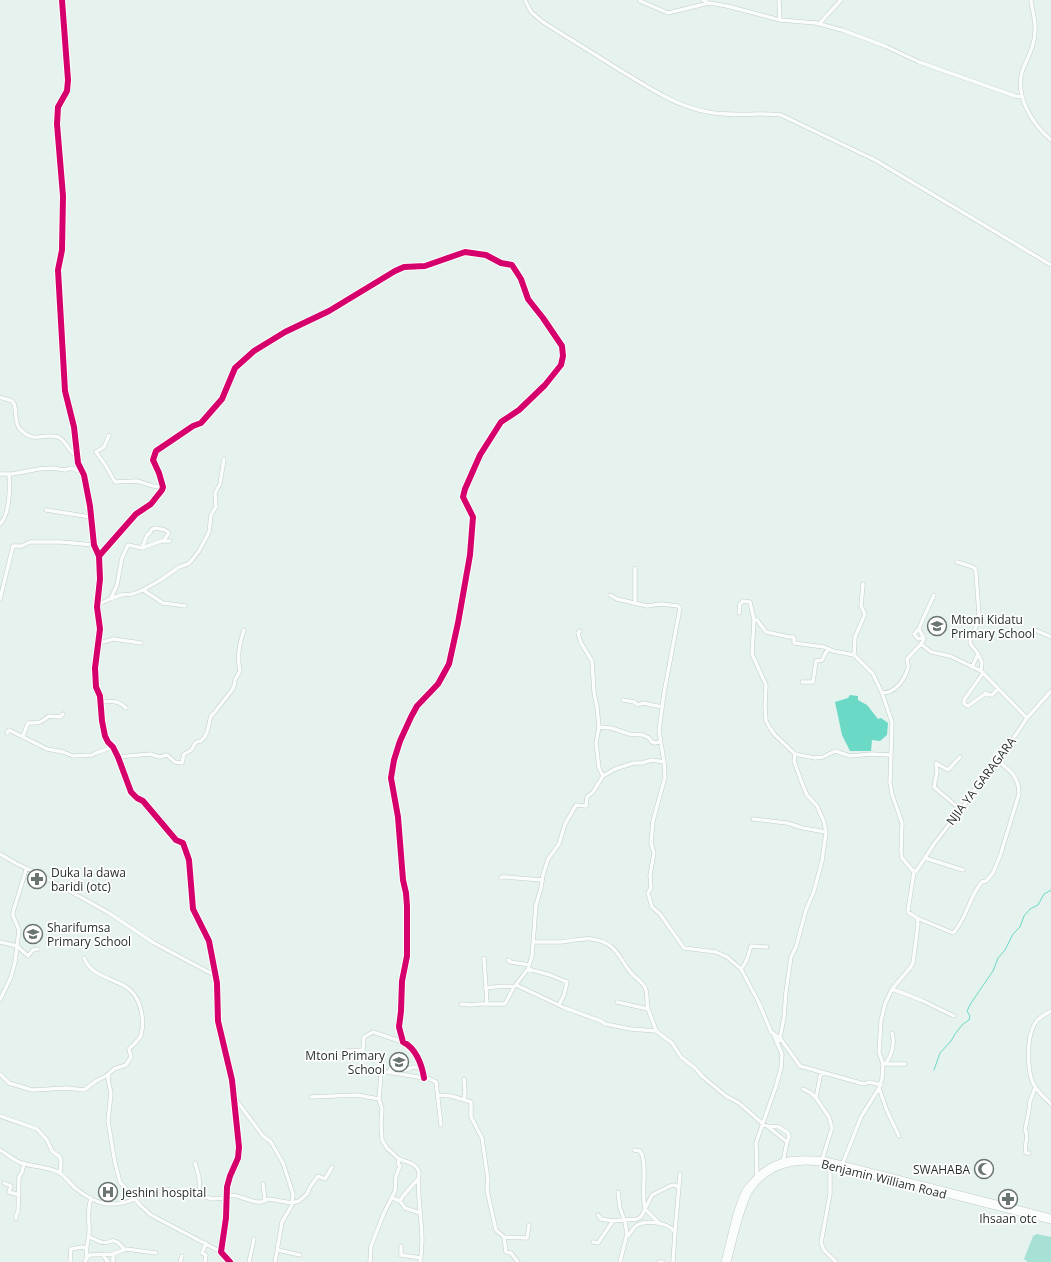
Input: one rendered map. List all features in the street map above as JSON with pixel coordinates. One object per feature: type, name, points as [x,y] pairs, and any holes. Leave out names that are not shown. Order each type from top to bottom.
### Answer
[{"type":"main road","name":"Benjamin William Road","points":[[724,1262],[736,1214],[745,1190],[757,1176],[768,1168],[800,1158],[822,1160],[1051,1221]]},
{"type":"main road","name":"Benjamin William Road","points":[[728,1262],[741,1214],[749,1192],[760,1178],[783,1163],[810,1162],[842,1166],[1051,1217]]},
{"type":"street","points":[[62,0],[68,80],[67,91],[58,106],[57,124],[63,196],[62,250],[58,270],[65,391],[74,427],[78,463],[82,472],[90,506],[94,545],[99,556],[100,579],[97,605],[100,629],[95,668],[96,687],[101,702],[102,721],[105,736],[108,742],[113,746],[131,792],[143,801],[176,840],[183,843],[189,860],[193,909],[209,941],[218,990],[218,1021],[232,1080],[239,1147],[238,1158],[227,1187],[228,1195],[226,1218],[221,1252]]},
{"type":"street","points":[[524,0],[531,12],[543,22],[655,92],[683,106],[708,112],[730,115],[765,113],[781,115],[874,160],[1051,265]]},
{"type":"street","points":[[640,0],[668,13],[708,3]]},
{"type":"street","points":[[703,0],[708,3],[727,6],[780,20],[819,24],[842,30],[885,46],[919,62],[985,86],[1015,96],[1023,97]]},
{"type":"street","points":[[779,0],[780,20]]},
{"type":"street","points":[[819,24],[841,0]]},
{"type":"street","points":[[1031,0],[1036,30],[1032,50],[1022,73],[1020,84],[1026,110],[1046,136],[1051,140]]},
{"type":"street","points":[[163,487],[153,460],[156,450],[193,426],[201,423],[222,399],[235,368],[249,356],[285,332],[329,311],[404,267],[425,266],[465,252],[486,255],[501,263],[512,265],[521,279],[528,299],[562,346],[563,356],[561,365],[545,385],[519,410],[501,422],[480,455],[465,488],[463,497],[473,517],[470,555],[449,664],[438,684],[417,706],[400,741],[394,760],[391,778],[399,824],[402,880],[406,893],[407,906],[407,956],[402,981],[399,1027],[403,1042]]},
{"type":"street","points":[[0,397],[12,402],[15,405],[16,424],[26,435],[37,438],[50,436],[64,440],[72,452],[77,456]]},
{"type":"street","points":[[109,435],[104,446],[96,452],[106,466],[114,482],[137,482],[163,487]]},
{"type":"street","points":[[97,605],[121,595],[133,594],[144,590],[159,582],[179,567],[188,564],[199,551],[209,532],[211,515],[216,507],[215,493],[220,484],[224,459]]},
{"type":"street","points":[[0,474],[52,468],[65,470],[71,468],[82,472]]},
{"type":"street","points":[[0,524],[6,516],[8,508],[9,474]]},
{"type":"street","points":[[99,556],[136,514],[151,504],[163,487]]},
{"type":"street","points":[[46,510],[91,517]]},
{"type":"street","points":[[142,548],[147,535],[155,528],[166,530],[169,533],[164,540]]},
{"type":"street","points":[[110,599],[118,585],[122,558],[128,545],[142,548],[152,543],[164,540],[170,541]]},
{"type":"street","points":[[0,599],[13,546],[22,546],[30,542],[61,542],[94,545]]},
{"type":"street","points":[[957,562],[973,567],[975,570],[979,614],[970,642],[971,646],[976,649],[982,662],[982,672],[964,700],[964,704],[968,706],[986,693],[992,695],[998,689]]},
{"type":"street","points":[[635,568],[635,602]]},
{"type":"street","points":[[854,655],[855,637],[865,614],[861,602],[863,584]]},
{"type":"street","points":[[144,590],[163,603],[185,606]]},
{"type":"street","points":[[610,595],[617,599],[647,606],[661,604],[678,606],[680,608],[659,731],[665,777],[653,821],[651,843],[654,853],[650,875],[652,885],[648,893],[652,907],[660,914],[684,948],[716,952],[727,957],[741,969],[756,997],[782,1054],[781,1068],[765,1125],[756,1145],[757,1176]]},
{"type":"street","points":[[923,637],[919,639],[914,634],[919,629],[922,617],[926,613],[934,595]]},
{"type":"street","points":[[739,613],[740,604],[744,601],[748,601],[751,604],[754,620],[752,654],[766,685],[766,721],[775,735],[795,754],[815,758],[823,757],[835,750],[850,756],[872,754],[891,756]]},
{"type":"street","points":[[754,620],[757,620],[766,632],[789,637],[793,636],[794,643],[824,647],[829,650],[854,655],[872,674],[882,693],[892,722],[890,783],[892,794],[902,823],[902,858],[914,872],[908,912],[917,918],[953,933],[975,891],[982,882],[986,881],[993,873],[1000,856],[1018,794],[1018,785],[1015,775],[998,761]]},
{"type":"street","points":[[882,693],[889,693],[895,689],[902,680],[908,668],[907,659],[923,641],[923,637],[919,629]]},
{"type":"street","points":[[118,757],[150,754],[160,757],[167,755],[175,762],[182,763],[184,754],[190,751],[195,743],[201,741],[206,736],[210,716],[214,713],[234,686],[235,680],[240,671],[238,650],[244,630]]},
{"type":"street","points":[[1035,630],[1051,637]]},
{"type":"street","points":[[580,631],[578,633],[581,643],[592,661],[594,692],[597,706],[598,727],[596,743],[602,776]]},
{"type":"street","points":[[99,640],[103,642],[113,639],[141,643]]},
{"type":"street","points":[[920,644],[931,652],[950,656],[982,672],[1027,718]]},
{"type":"street","points":[[802,682],[813,682],[816,661],[822,660],[826,652],[829,650]]},
{"type":"street","points":[[972,667],[978,654]]},
{"type":"street","name":"NJIA YA GARAGARA","points":[[914,872],[975,789],[998,761],[1027,718],[1051,691]]},
{"type":"street","points":[[623,700],[634,702],[638,705],[643,703],[662,708]]},
{"type":"street","points":[[101,702],[120,702],[126,708]]},
{"type":"street","points":[[23,736],[28,723],[37,724],[49,716],[60,717],[63,714]]},
{"type":"street","points":[[598,727],[611,728],[629,734],[643,735],[649,738],[652,742],[660,742]]},
{"type":"street","points":[[7,733],[9,730],[47,749],[64,752],[73,756],[92,755],[113,746]]},
{"type":"street","points":[[777,1044],[784,1017],[791,956],[796,947],[806,910],[816,883],[822,861],[826,832],[824,822],[817,806],[807,795],[803,786],[794,761],[795,754]]},
{"type":"street","points":[[960,757],[948,770],[936,763],[934,788],[960,810]]},
{"type":"street","points":[[460,1004],[505,1004],[515,986],[529,967],[534,942],[536,905],[548,859],[559,844],[565,824],[576,805],[586,806],[587,796],[593,792],[602,776],[615,769],[634,763],[642,763],[652,760],[664,762]]},
{"type":"street","points":[[753,820],[787,824],[826,832]]},
{"type":"street","points":[[0,854],[26,870],[67,889],[109,913],[154,943],[216,976]]},
{"type":"street","points":[[925,858],[963,870]]},
{"type":"street","points":[[0,1000],[11,977],[15,962],[19,930],[13,916],[13,912],[26,870]]},
{"type":"street","points":[[501,878],[506,877],[542,880]]},
{"type":"street","points":[[884,1064],[879,1052],[881,1021],[885,1004],[892,989],[913,963],[918,924],[917,918]]},
{"type":"street","points":[[534,942],[587,939],[598,940],[618,952],[629,969],[644,986],[648,1009],[656,1031]]},
{"type":"street","points":[[0,942],[17,946],[28,956],[33,950],[38,949]]},
{"type":"street","points":[[741,969],[743,968],[750,954],[751,946],[767,947]]},
{"type":"street","points":[[0,1074],[9,1083],[32,1090],[67,1088],[84,1090],[96,1080],[109,1074],[114,1069],[124,1066],[128,1062],[131,1057],[129,1049],[141,1036],[143,1014],[135,995],[127,987],[98,974],[87,966],[84,958]]},
{"type":"street","points":[[484,958],[487,1004]]},
{"type":"street","points":[[508,960],[567,982],[564,995],[559,1005]]},
{"type":"street","points":[[485,988],[515,986],[574,1012],[610,1025],[637,1030],[656,1031],[672,1043],[681,1056],[703,1077],[726,1096],[739,1103],[787,1142]]},
{"type":"street","points":[[892,989],[954,1016]]},
{"type":"street","points":[[617,1002],[648,1009]]},
{"type":"street","points":[[1051,1011],[1036,1021],[1029,1040],[1030,1076],[1035,1088],[1051,1104]]},
{"type":"street","points":[[347,1051],[363,1050],[364,1037],[373,1032],[403,1042],[408,1044],[423,1068],[424,1078]]},
{"type":"street","points":[[842,1166],[861,1116],[880,1086],[884,1064],[890,1056],[894,1040],[892,1033]]},
{"type":"street","points":[[773,1034],[779,1037],[800,1066],[864,1084],[869,1082],[880,1086]]},
{"type":"street","points":[[775,1040],[779,1037]]},
{"type":"street","points":[[884,1064],[906,1064]]},
{"type":"street","points":[[392,1072],[390,1070],[391,1067],[405,1070],[412,1067],[423,1068]]},
{"type":"street","points":[[401,1246],[401,1255],[420,1260],[423,1247],[418,1179],[419,1172],[418,1168],[412,1164],[399,1159],[387,1148],[382,1140],[382,1109],[379,1099],[381,1072],[392,1072],[424,1078],[436,1082],[441,1125]]},
{"type":"street","points":[[816,1098],[821,1072]]},
{"type":"street","points":[[109,1074],[108,1079],[111,1093],[108,1121],[116,1170],[120,1182],[152,1215],[221,1252],[230,1262]]},
{"type":"street","points":[[464,1078],[466,1091],[464,1100]]},
{"type":"street","points":[[880,1086],[887,1111],[899,1136]]},
{"type":"street","points":[[1029,1153],[1024,1151],[1025,1143],[1028,1137],[1027,1131],[1025,1130],[1030,1101],[1035,1088]]},
{"type":"street","points":[[803,1089],[811,1093],[816,1098],[829,1117],[832,1128],[822,1160]]},
{"type":"street","points":[[311,1097],[357,1095],[379,1099]]},
{"type":"street","points":[[438,1095],[451,1096],[471,1102],[471,1117],[482,1138],[488,1190],[496,1230],[504,1237],[527,1238],[529,1225]]},
{"type":"street","points":[[234,1098],[263,1136],[271,1142],[279,1156],[292,1189],[292,1205],[282,1222],[275,1262]]},
{"type":"street","points":[[0,1116],[37,1129],[47,1140],[52,1151],[60,1157],[60,1173]]},
{"type":"street","points":[[765,1125],[779,1127],[788,1133],[789,1137],[783,1163]]},
{"type":"street","points":[[0,1150],[20,1162],[60,1173],[75,1188],[108,1205],[135,1199]]},
{"type":"street","points":[[634,1150],[640,1151],[643,1158],[645,1210],[660,1224]]},
{"type":"street","points":[[370,1262],[371,1246],[384,1213],[395,1191],[396,1176],[400,1166],[398,1164],[399,1159]]},
{"type":"street","points":[[16,1219],[18,1212],[20,1177],[24,1163]]},
{"type":"street","points":[[195,1163],[199,1177],[200,1195]]},
{"type":"street","points":[[830,1165],[830,1194],[821,1243],[824,1250],[836,1262]]},
{"type":"street","points":[[165,1189],[179,1191],[188,1196],[200,1195],[212,1199],[224,1198],[228,1195],[238,1196],[256,1202],[269,1199],[292,1202],[298,1201],[308,1194],[310,1187],[318,1176],[325,1179],[332,1167]]},
{"type":"street","points":[[673,1262],[680,1174]]},
{"type":"street","points":[[400,1202],[403,1196],[418,1179]]},
{"type":"street","points":[[4,1183],[11,1186],[10,1192],[19,1194]]},
{"type":"street","points":[[263,1184],[265,1201]]},
{"type":"street","points":[[598,1215],[601,1219],[613,1221],[640,1218],[652,1195],[670,1186],[674,1185],[678,1187]]},
{"type":"street","points":[[618,1192],[627,1237]]},
{"type":"street","points":[[85,1262],[87,1257],[85,1248],[89,1237],[88,1213],[92,1198]]},
{"type":"street","points":[[392,1198],[400,1202],[405,1208],[420,1213]]},
{"type":"street","points":[[593,1242],[598,1243],[613,1221]]},
{"type":"street","points":[[620,1262],[627,1237],[639,1224],[650,1222],[660,1224],[670,1227],[675,1232]]},
{"type":"street","points":[[89,1237],[102,1243],[116,1241],[124,1249]]},
{"type":"street","points":[[504,1237],[506,1252],[511,1254],[518,1262]]},
{"type":"street","points":[[249,1262],[254,1239]]},
{"type":"street","points":[[205,1262],[206,1255],[202,1253],[206,1243]]},
{"type":"street","points":[[70,1262],[71,1249],[82,1247],[85,1248]]},
{"type":"street","points":[[87,1257],[90,1255],[113,1254],[124,1249],[156,1253]]},
{"type":"street","points":[[278,1250],[300,1255]]},
{"type":"street","points":[[102,1254],[108,1262]]},
{"type":"street","points":[[113,1254],[113,1262]]},
{"type":"street","points":[[180,1262],[182,1256]]},
{"type":"shaded area","points":[[850,695],[858,696],[858,700],[867,705],[878,719],[881,718],[888,723],[887,735],[880,741],[872,740],[871,751],[850,751],[842,735],[835,702],[848,698]]},
{"type":"shaded area","points":[[1037,1234],[1051,1237],[1051,1262],[1028,1262],[1024,1259],[1033,1236]]},
{"type":"waterway","points":[[934,1070],[940,1053],[963,1024],[969,1020],[970,1016],[967,1011],[971,1003],[993,971],[998,958],[1005,950],[1013,934],[1020,927],[1024,916],[1030,909],[1038,905],[1044,894],[1051,890]]},
{"type":"cycle path","points":[[62,0],[68,80],[67,91],[58,107],[57,124],[63,196],[62,250],[58,270],[65,391],[74,427],[78,463],[84,475],[90,506],[94,545],[99,556],[100,579],[97,607],[100,629],[95,668],[96,687],[100,696],[105,736],[118,757],[131,792],[143,801],[176,840],[183,843],[189,860],[193,909],[209,941],[217,983],[218,1021],[232,1080],[239,1147],[238,1158],[227,1187],[226,1218],[221,1252],[230,1262]]},
{"type":"cycle path","points":[[99,556],[136,514],[151,504],[162,490],[163,487],[159,473],[153,460],[156,451],[193,426],[201,423],[222,399],[235,368],[254,351],[285,332],[329,311],[404,267],[425,266],[465,252],[486,255],[501,263],[512,265],[521,279],[528,299],[562,346],[563,356],[561,365],[545,385],[519,410],[501,422],[480,455],[465,489],[463,497],[473,517],[470,555],[449,664],[438,684],[417,706],[411,717],[400,741],[394,760],[391,778],[398,817],[403,880],[407,906],[407,956],[402,981],[399,1027],[403,1042],[408,1045],[418,1057],[424,1078]]},
{"type":"place","name":"Mtoni Kidatu Primary School","points":[[937,626]]},
{"type":"place","name":"Duka la dawa baridi (otc)","points":[[37,879]]},
{"type":"place","name":"Sharifumsa Primary School","points":[[33,934]]},
{"type":"place","name":"Mtoni Primary School","points":[[399,1062]]},
{"type":"place","name":"SWAHABA","points":[[984,1169]]},
{"type":"place","name":"Jeshini hospital","points":[[108,1192]]},
{"type":"place","name":"Ihsaan otc","points":[[1008,1199]]}]
